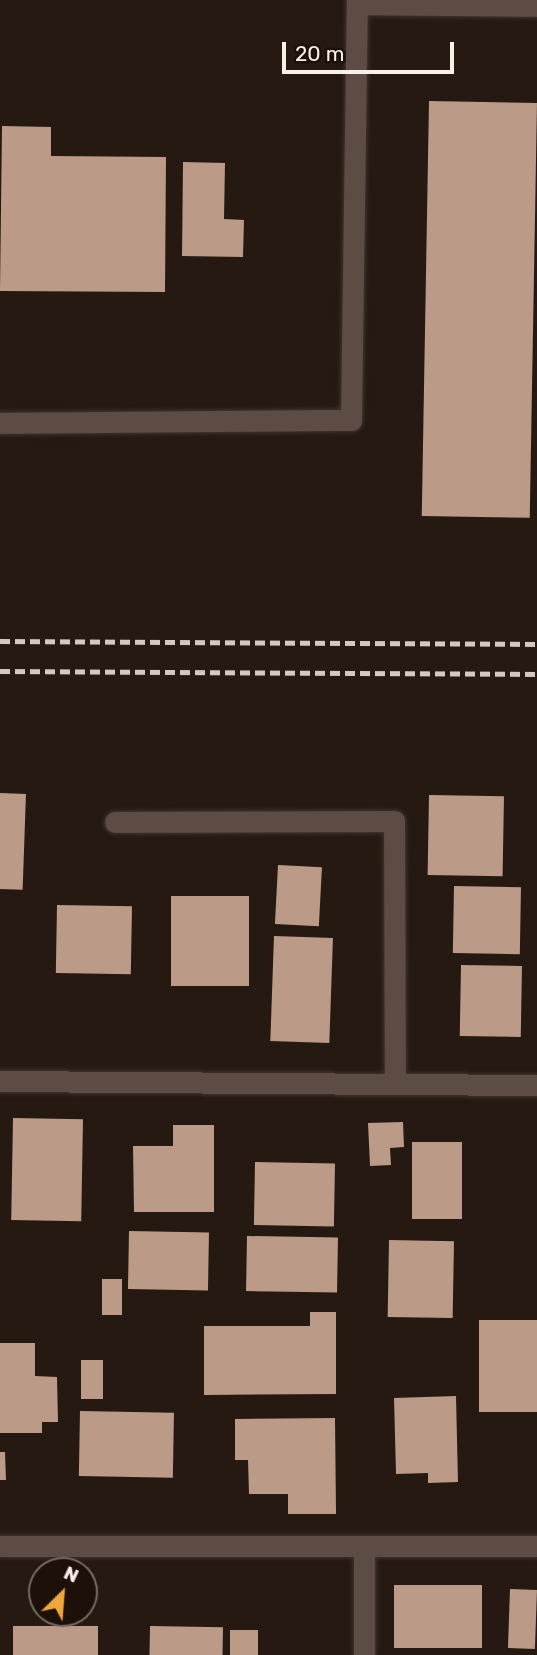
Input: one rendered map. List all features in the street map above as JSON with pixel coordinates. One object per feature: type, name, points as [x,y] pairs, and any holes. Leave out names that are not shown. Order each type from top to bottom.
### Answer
[{"type":"street","points":[[0,424],[351,421],[357,2],[537,6]]},
{"type":"street","points":[[116,822],[394,821],[395,1084]]},
{"type":"street","points":[[0,1081],[537,1085]]},
{"type":"street","points":[[0,1546],[537,1546]]},
{"type":"street","points":[[364,1546],[364,1655]]},
{"type":"building","points":[[429,101],[537,103],[530,518],[422,516]]},
{"type":"building","points":[[2,126],[51,127],[51,156],[166,157],[165,292],[0,291]]},
{"type":"building","points":[[183,162],[225,163],[224,219],[244,220],[243,257],[182,256]]},
{"type":"building","points":[[0,793],[26,794],[23,890],[0,889]]},
{"type":"building","points":[[429,795],[504,796],[503,876],[428,875]]},
{"type":"building","points":[[278,865],[322,867],[319,926],[275,924]]},
{"type":"building","points":[[454,886],[521,887],[520,954],[453,953]]},
{"type":"building","points":[[171,896],[249,896],[249,986],[171,986]]},
{"type":"building","points":[[57,905],[132,906],[131,974],[56,973]]},
{"type":"building","points":[[274,936],[333,938],[329,1043],[270,1041]]},
{"type":"building","points":[[461,965],[522,966],[521,1037],[460,1036]]},
{"type":"building","points":[[13,1118],[83,1119],[81,1221],[11,1220]]},
{"type":"building","points":[[403,1122],[404,1147],[390,1148],[391,1165],[370,1166],[368,1123]]},
{"type":"building","points":[[173,1125],[214,1125],[214,1212],[134,1212],[133,1146],[173,1146]]},
{"type":"building","points":[[412,1142],[462,1142],[462,1219],[412,1219]]},
{"type":"building","points":[[255,1162],[335,1163],[334,1226],[254,1225]]},
{"type":"building","points":[[129,1231],[209,1232],[208,1290],[128,1289]]},
{"type":"building","points":[[247,1236],[338,1238],[337,1293],[246,1291]]},
{"type":"building","points":[[389,1240],[454,1241],[453,1318],[388,1317]]},
{"type":"building","points":[[102,1279],[122,1279],[122,1315],[102,1315]]},
{"type":"building","points":[[310,1312],[336,1312],[336,1394],[204,1395],[204,1326],[310,1326]]},
{"type":"building","points":[[479,1320],[537,1320],[537,1412],[479,1412]]},
{"type":"building","points":[[0,1343],[35,1343],[35,1376],[57,1377],[58,1422],[42,1422],[42,1433],[0,1433]]},
{"type":"building","points":[[81,1360],[103,1360],[103,1399],[81,1399]]},
{"type":"building","points":[[456,1396],[458,1482],[428,1483],[428,1473],[396,1474],[394,1398]]},
{"type":"building","points":[[80,1411],[174,1413],[173,1478],[79,1476]]},
{"type":"building","points":[[335,1418],[336,1514],[288,1514],[288,1494],[249,1494],[248,1460],[235,1460],[235,1419]]},
{"type":"building","points":[[0,1452],[5,1452],[6,1480],[0,1480]]},
{"type":"building","points":[[394,1585],[482,1585],[482,1648],[394,1648]]},
{"type":"building","points":[[510,1589],[537,1590],[535,1649],[508,1648]]},
{"type":"building","points":[[13,1626],[98,1627],[98,1655],[13,1655]]},
{"type":"building","points":[[150,1626],[223,1627],[223,1655],[149,1655]]},
{"type":"building","points":[[230,1630],[258,1630],[258,1655],[230,1655]]},
{"type":"railway","points":[[0,641],[537,644]]},
{"type":"railway","points":[[0,671],[537,674]]}]
